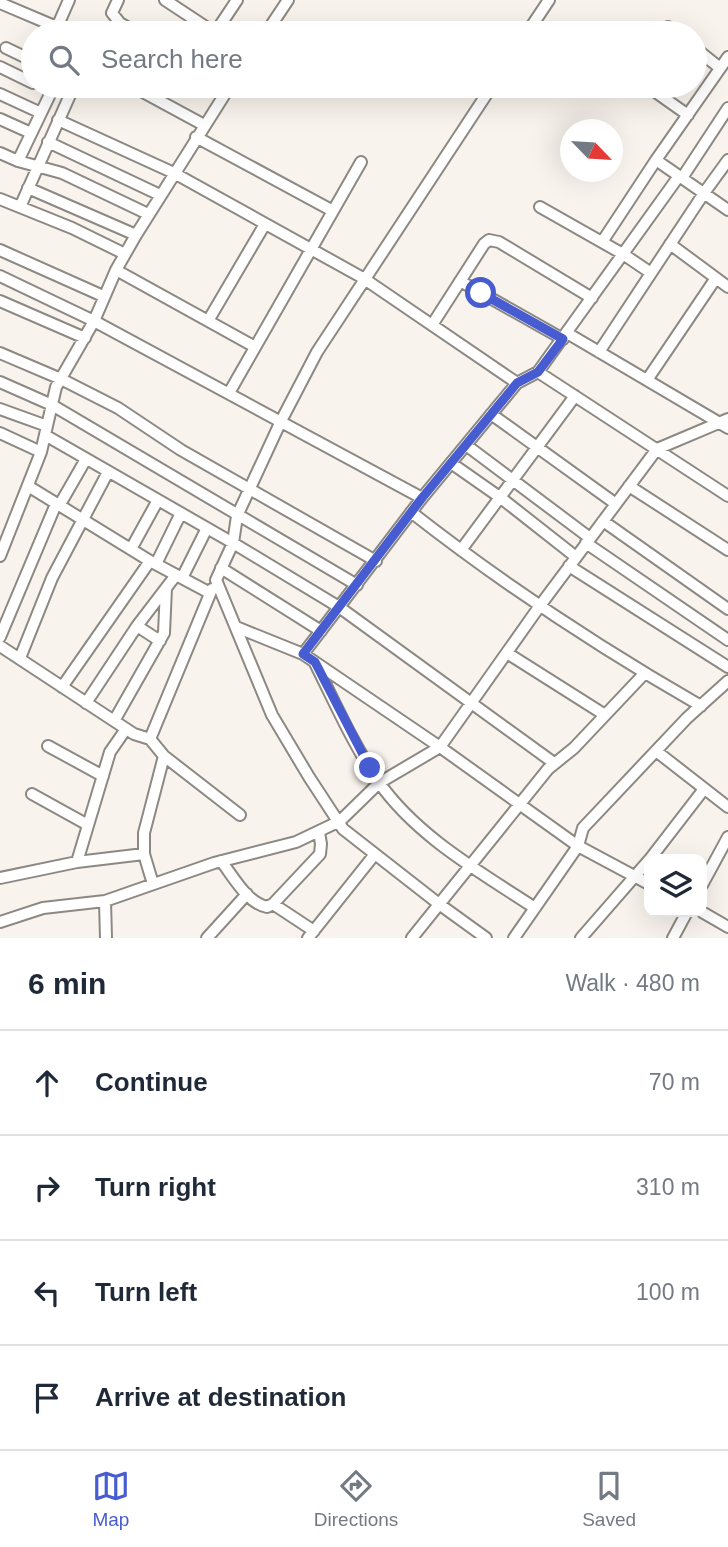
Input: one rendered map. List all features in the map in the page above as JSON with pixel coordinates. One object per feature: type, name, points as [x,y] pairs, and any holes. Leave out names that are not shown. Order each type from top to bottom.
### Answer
[{"type":"street","points":[[60,21],[69,0]]},
{"type":"street","points":[[118,0],[112,13],[119,21]]},
{"type":"street","points":[[164,0],[196,21]]},
{"type":"street","points":[[223,21],[237,0]]},
{"type":"street","points":[[274,21],[288,0]]},
{"type":"street","points":[[535,21],[549,0]]},
{"type":"street","points":[[0,3],[43,21]]},
{"type":"street","points":[[6,48],[21,55]]},
{"type":"street","points":[[707,87],[728,57]]},
{"type":"street","points":[[707,58],[720,68]]},
{"type":"street","points":[[0,68],[21,78]]},
{"type":"street","points":[[0,94],[41,113]]},
{"type":"street","points":[[18,161],[48,98]]},
{"type":"street","points":[[20,207],[68,98]]},
{"type":"street","points":[[155,98],[205,124]]},
{"type":"street","points":[[0,556],[4,534],[28,486],[41,452],[56,387],[94,321],[103,296],[125,254],[220,98]]},
{"type":"street","points":[[150,739],[233,543],[237,516],[281,421],[317,352],[363,278],[484,98]]},
{"type":"street","points":[[663,98],[688,115]]},
{"type":"street","points":[[603,242],[700,98]]},
{"type":"street","points":[[303,654],[422,498],[517,383],[538,372],[728,108]]},
{"type":"street","points":[[0,119],[32,133]]},
{"type":"street","points":[[58,120],[173,173],[363,278],[517,383]]},
{"type":"street","points":[[196,137],[333,211]]},
{"type":"street","points":[[48,142],[160,195]]},
{"type":"street","points":[[0,153],[62,173],[148,214]]},
{"type":"street","points":[[656,160],[728,210]]},
{"type":"street","points":[[599,352],[728,160]]},
{"type":"street","points":[[229,393],[361,162]]},
{"type":"street","points":[[28,188],[136,235]]},
{"type":"street","points":[[0,199],[72,228],[125,254]]},
{"type":"street","points":[[540,206],[651,273]]},
{"type":"street","points":[[208,321],[265,224]]},
{"type":"street","points":[[432,325],[484,244],[494,240],[592,298]]},
{"type":"street","points":[[670,244],[728,287]]},
{"type":"street","points":[[0,250],[103,296]]},
{"type":"street","points":[[116,270],[255,347]]},
{"type":"street","points":[[0,275],[94,321],[422,498]]},
{"type":"street","points":[[647,380],[716,278]]},
{"type":"street","points":[[460,281],[599,352],[725,424]]},
{"type":"street","points":[[0,301],[85,338]]},
{"type":"street","points":[[0,353],[61,379],[118,408],[181,450],[376,561]]},
{"type":"street","points":[[538,372],[728,496]]},
{"type":"street","points":[[0,383],[52,405],[357,585]]},
{"type":"street","points":[[461,550],[575,396]]},
{"type":"street","points":[[0,409],[46,431],[86,458],[339,607],[554,763]]},
{"type":"street","points":[[492,414],[616,504]]},
{"type":"street","points":[[0,922],[43,908],[105,901],[221,861],[296,842],[340,821],[379,783],[440,747],[539,607],[657,449],[725,424]]},
{"type":"street","points":[[0,433],[41,452]]},
{"type":"street","points":[[466,445],[588,541],[728,640]]},
{"type":"street","points":[[0,637],[58,505],[86,458]]},
{"type":"street","points":[[451,463],[501,498],[573,562],[728,667]]},
{"type":"street","points":[[20,658],[52,578],[108,471]]},
{"type":"street","points":[[28,486],[153,562],[210,593]]},
{"type":"street","points":[[629,486],[728,550]]},
{"type":"street","points":[[131,549],[158,500]]},
{"type":"street","points":[[411,512],[539,607],[644,674],[701,706]]},
{"type":"street","points":[[62,687],[153,562],[181,513]]},
{"type":"street","points":[[603,522],[728,609]]},
{"type":"street","points":[[86,704],[137,626],[166,588],[179,576],[207,527]]},
{"type":"street","points":[[221,568],[321,631]]},
{"type":"street","points":[[216,580],[272,715],[343,828],[486,938]]},
{"type":"street","points":[[114,721],[166,628],[166,588]]},
{"type":"street","points":[[137,626],[160,641]]},
{"type":"street","points":[[236,627],[303,654],[440,747],[578,846],[644,881]]},
{"type":"street","points":[[0,646],[86,704],[127,729],[150,739],[164,756],[240,815]]},
{"type":"street","points":[[507,653],[605,715]]},
{"type":"street","points":[[315,662],[354,741],[379,783],[416,824],[470,866],[535,908]]},
{"type":"street","points":[[412,938],[554,763],[574,748],[644,674]]},
{"type":"street","points":[[514,938],[578,846],[583,828],[656,751],[728,681]]},
{"type":"street","points":[[77,862],[112,748],[127,729]]},
{"type":"street","points":[[48,746],[103,776]]},
{"type":"street","points":[[656,751],[728,807]]},
{"type":"street","points":[[153,884],[145,854],[144,833],[164,756]]},
{"type":"street","points":[[655,854],[704,789]]},
{"type":"street","points":[[32,794],[88,825]]},
{"type":"street","points":[[221,861],[247,894],[267,907],[273,904],[320,853],[319,831]]},
{"type":"street","points":[[707,876],[728,837]]},
{"type":"street","points":[[0,878],[77,862],[145,854]]},
{"type":"street","points":[[273,904],[311,935],[375,854]]},
{"type":"street","points":[[582,938],[644,867]]},
{"type":"street","points":[[207,938],[247,894]]},
{"type":"street","points":[[105,901],[106,938]]},
{"type":"street","points":[[707,915],[728,927]]},
{"type":"street","points":[[673,938],[684,917]]},
{"type":"route","points":[[370,768],[315,662],[303,654],[422,498],[517,383],[538,372],[563,339],[481,293]]}]
